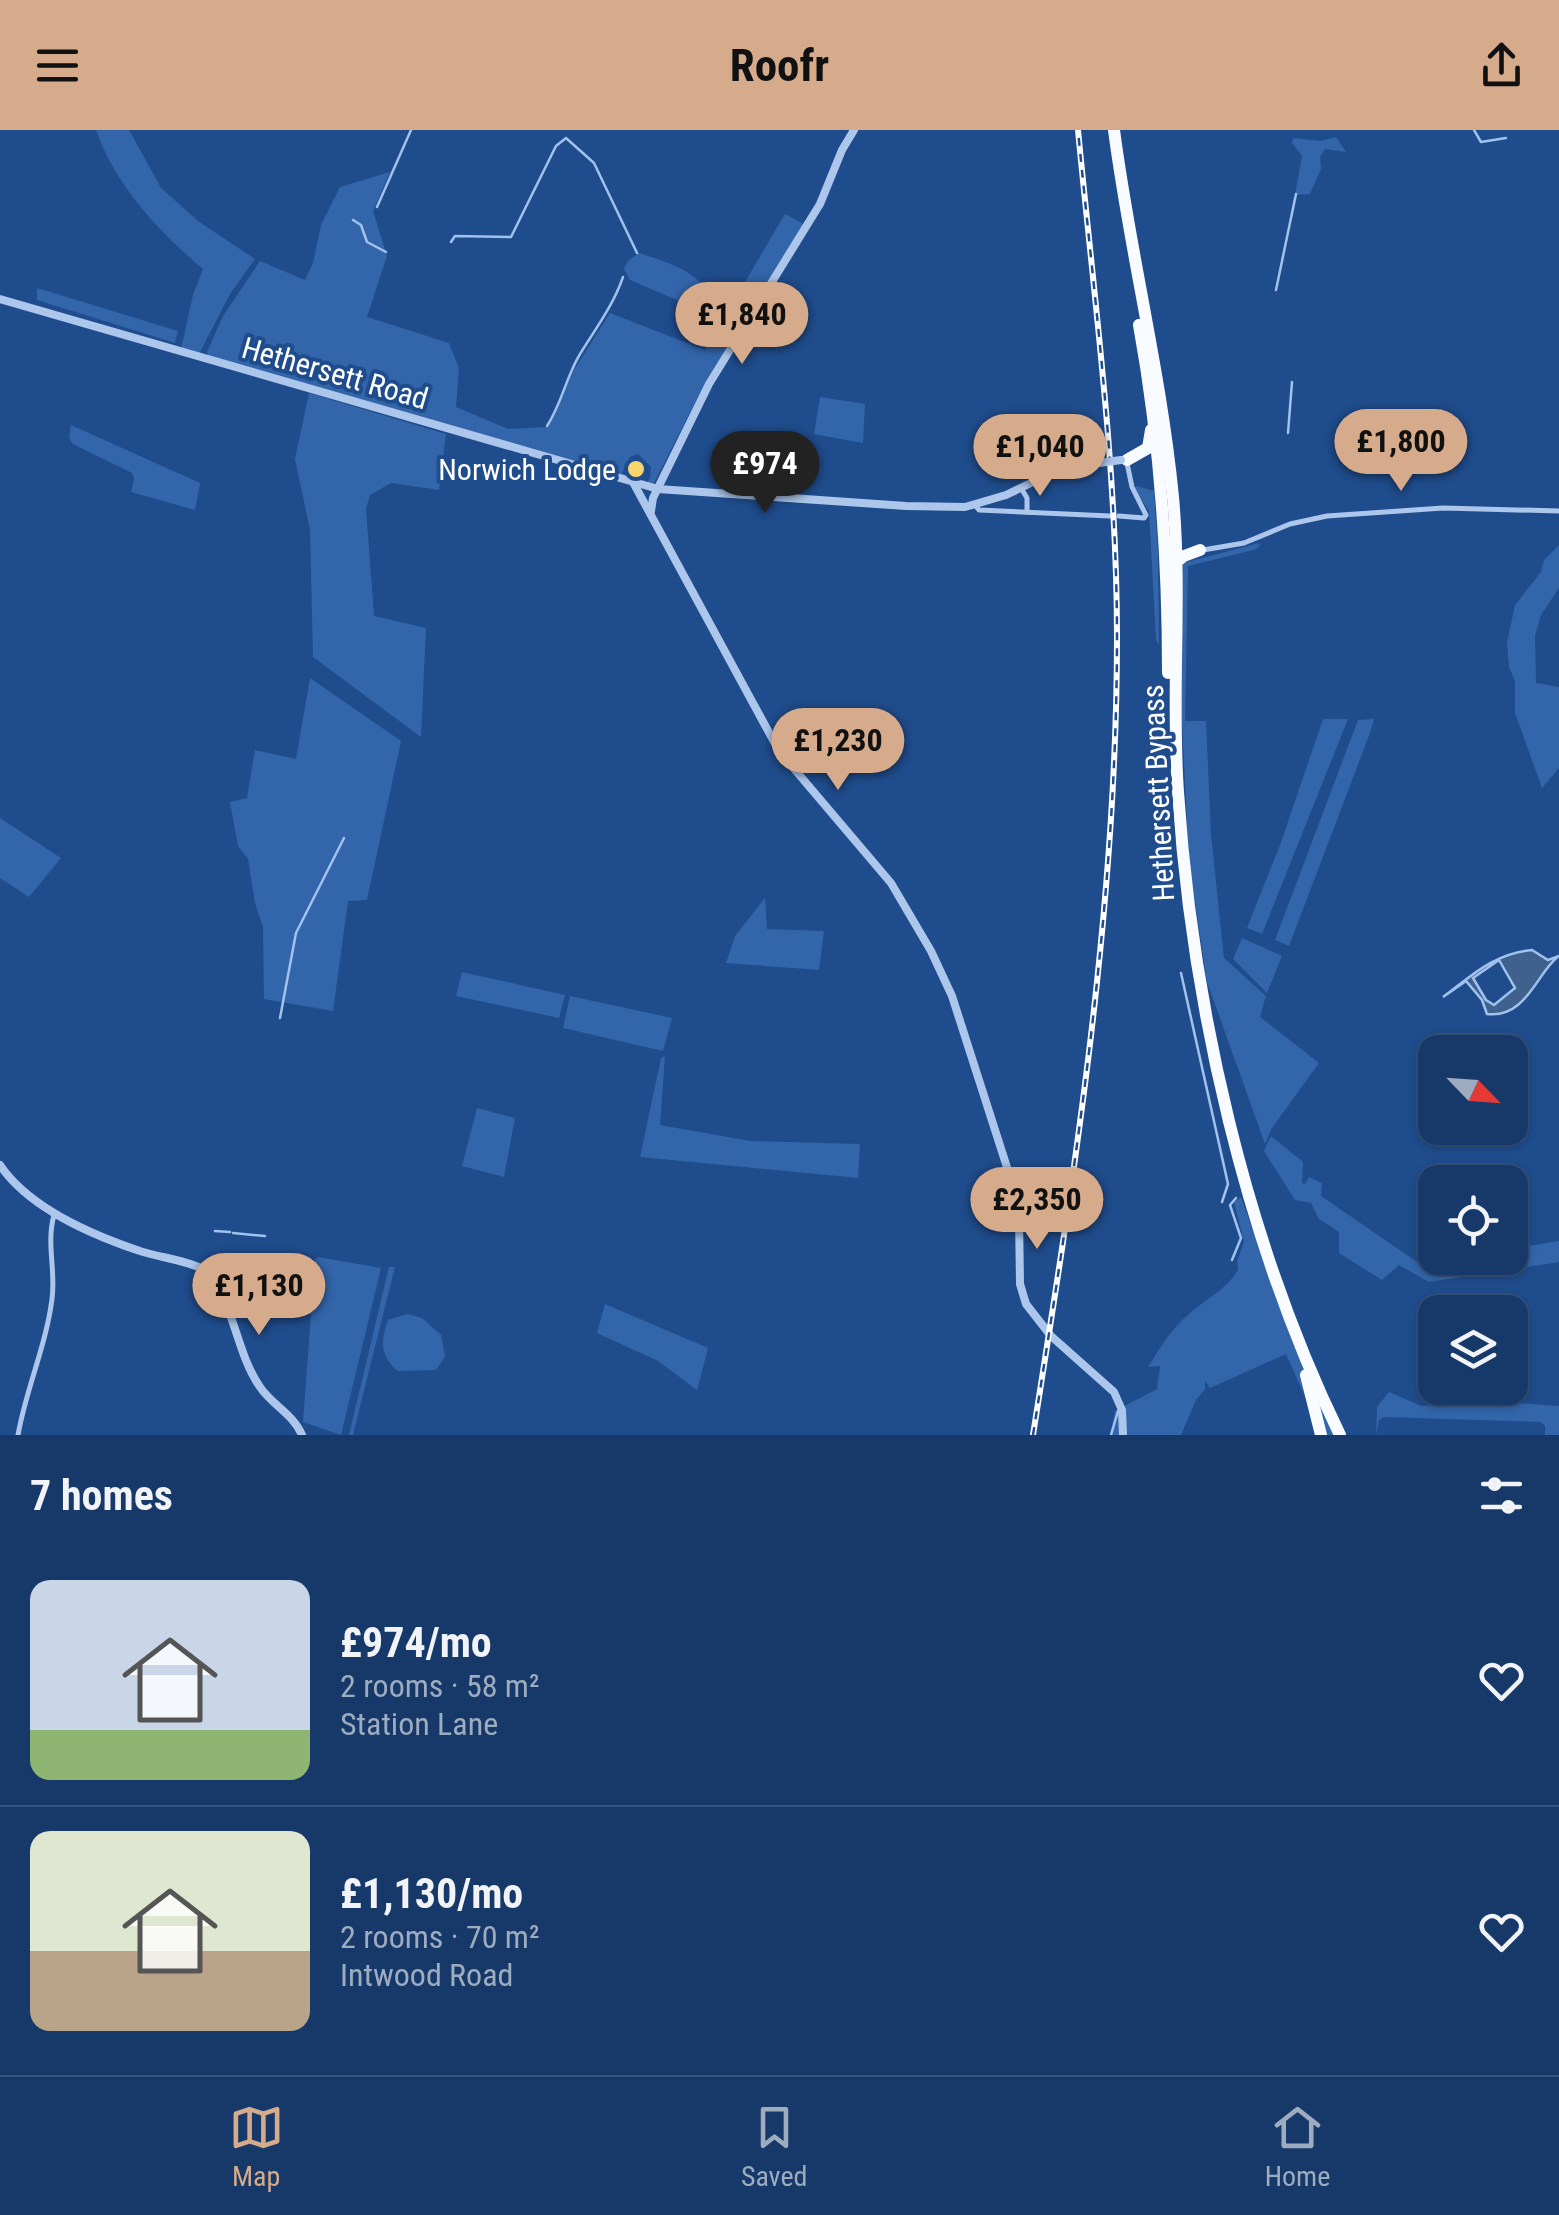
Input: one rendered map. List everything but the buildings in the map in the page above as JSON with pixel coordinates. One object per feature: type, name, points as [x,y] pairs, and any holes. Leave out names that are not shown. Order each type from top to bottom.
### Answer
[{"type":"highway","name":"Hethersett Bypass","points":[[1110,130],[1151,394],[1163,508],[1170,767],[1190,960],[1210,1066],[1235,1164],[1294,1330],[1322,1435]]},
{"type":"highway","name":"Hethersett Bypass","points":[[1110,130],[1160,393],[1176,541],[1178,793],[1186,889],[1205,1005],[1256,1215],[1302,1351],[1340,1435]]},
{"type":"highway","points":[[1124,460],[1144,453],[1150,442],[1151,394]]},
{"type":"highway","points":[[1124,460],[1152,470],[1163,508]]},
{"type":"highway","points":[[1176,541],[1200,550]]},
{"type":"highway","points":[[1176,562],[1200,550]]},
{"type":"street","points":[[651,512],[658,489],[710,384],[828,187],[854,130]]},
{"type":"street","name":"Hethersett Road","points":[[0,299],[634,484],[658,489],[906,506],[975,506]]},
{"type":"street","points":[[1110,516],[979,510],[975,506],[1060,469],[1124,460],[1146,515],[1119,516]]},
{"type":"street","points":[[634,484],[779,750],[876,865],[915,923],[952,996],[1017,1202],[1020,1284],[1026,1304],[1051,1336],[1116,1396],[1122,1410],[1123,1435]]},
{"type":"street","points":[[1022,488],[1027,512]]},
{"type":"street","points":[[1200,550],[1244,543],[1290,524],[1327,516],[1442,508],[1559,511]]},
{"type":"street","points":[[0,1165],[14,1183],[56,1212],[122,1245],[200,1267],[219,1291],[257,1382],[296,1423],[302,1435]]},
{"type":"street","points":[[18,1435],[52,1303],[48,1248],[56,1212]]},
{"type":"shaded area","points":[[96,130],[129,130],[161,188],[198,221],[255,259],[230,294],[199,354],[181,349],[203,269],[140,207],[115,170]]},
{"type":"shaded area","points":[[1336,137],[1346,152],[1325,149],[1310,194],[1295,195],[1302,156],[1292,143],[1293,138],[1321,141]]},
{"type":"shaded area","points":[[390,172],[373,211],[387,256],[367,317],[449,343],[459,368],[456,407],[508,429],[546,427],[574,370],[610,313],[705,350],[785,214],[804,224],[699,395],[653,485],[646,484],[651,467],[638,454],[630,457],[622,473],[628,477],[209,358],[207,352],[223,316],[260,261],[305,280],[321,225],[340,187]]},
{"type":"shaded area","points":[[639,253],[684,270],[706,289],[693,303],[684,303],[630,280],[624,269]]},
{"type":"shaded area","points":[[37,288],[178,331],[175,343],[37,300]]},
{"type":"shaded area","points":[[309,393],[446,434],[439,490],[391,483],[370,495],[366,508],[374,616],[426,628],[421,737],[313,657],[310,530],[295,459]]},
{"type":"shaded area","points":[[820,397],[865,404],[863,443],[814,434]]},
{"type":"shaded area","points":[[71,425],[200,483],[195,510],[131,492],[132,473],[73,444],[69,438]]},
{"type":"shaded area","points":[[1134,488],[1154,491],[1159,645],[1149,511]]},
{"type":"shaded area","points":[[1259,543],[1254,550],[1188,566],[1185,721],[1206,721],[1211,835],[1224,958],[1266,996],[1260,1017],[1319,1063],[1272,1128],[1265,1144],[1207,982],[1189,861],[1181,703],[1183,563]]},
{"type":"shaded area","points":[[1559,545],[1559,588],[1541,615],[1535,636],[1536,683],[1559,687],[1559,768],[1542,788],[1515,713],[1515,681],[1507,643],[1515,605],[1541,572],[1544,560]]},
{"type":"shaded area","points":[[310,678],[401,741],[367,900],[348,901],[333,1011],[264,999],[263,927],[248,859],[238,846],[230,802],[247,798],[255,750],[296,759]]},
{"type":"shaded area","points":[[1323,719],[1348,719],[1262,934],[1247,928]]},
{"type":"shaded area","points":[[1374,719],[1289,946],[1275,940],[1358,720]]},
{"type":"shaded area","points":[[0,818],[61,858],[29,897],[0,878]]},
{"type":"shaded area","points":[[765,898],[767,929],[824,931],[819,970],[726,963],[735,936]]},
{"type":"shaded area","points":[[1242,938],[1282,956],[1267,993],[1233,959]]},
{"type":"shaded area","points":[[1532,950],[1548,960],[1559,956],[1512,1009],[1487,1014],[1482,1000],[1466,981],[1443,997],[1482,968],[1505,956]],"holes":[[[1499,960],[1515,988],[1494,1005],[1486,1000],[1473,978]]]},
{"type":"shaded area","points":[[462,972],[565,995],[559,1018],[456,996]]},
{"type":"shaded area","points":[[570,996],[672,1018],[663,1051],[563,1028]]},
{"type":"shaded area","points":[[665,1056],[660,1125],[750,1141],[860,1144],[858,1178],[640,1157],[661,1058]]},
{"type":"shaded area","points":[[477,1108],[515,1118],[504,1177],[462,1166]]},
{"type":"shaded area","points":[[1271,1136],[1303,1162],[1302,1183],[1309,1177],[1322,1183],[1321,1196],[1418,1263],[1418,1275],[1474,1275],[1429,1282],[1399,1265],[1382,1280],[1339,1253],[1339,1232],[1319,1219],[1311,1203],[1295,1200],[1264,1151]]},
{"type":"shaded area","points":[[1241,1197],[1290,1333],[1334,1435],[1322,1435],[1286,1354],[1210,1388],[1205,1381],[1205,1389],[1181,1435],[1110,1435],[1115,1411],[1157,1389],[1160,1366],[1148,1367],[1171,1332],[1238,1270],[1244,1242],[1234,1202]]},
{"type":"shaded area","points":[[1559,1241],[1559,1262],[1528,1267],[1528,1246]]},
{"type":"shaded area","points":[[318,1257],[381,1268],[341,1435],[303,1422]]},
{"type":"shaded area","points":[[389,1267],[395,1267],[353,1435],[349,1435]]},
{"type":"shaded area","points":[[605,1304],[708,1348],[697,1390],[658,1361],[597,1333]]},
{"type":"shaded area","points":[[407,1314],[422,1318],[441,1335],[445,1357],[436,1370],[398,1371],[388,1360],[383,1342],[388,1320]]},
{"type":"shaded area","points":[[1389,1392],[1421,1406],[1559,1406],[1559,1435],[1545,1435],[1541,1422],[1385,1417],[1379,1420],[1376,1435],[1377,1407]]},
{"type":"waterway","points":[[377,207],[411,130]]},
{"type":"waterway","points":[[1474,130],[1481,142],[1506,138]]},
{"type":"waterway","points":[[451,242],[455,236],[511,237],[556,146],[566,138],[594,163],[637,253]]},
{"type":"waterway","points":[[1276,290],[1296,194]]},
{"type":"waterway","points":[[353,220],[361,225],[367,242],[386,252]]},
{"type":"waterway","points":[[547,426],[575,363],[623,277]]},
{"type":"waterway","points":[[1288,433],[1292,382]]},
{"type":"waterway","points":[[280,1018],[296,933],[344,838]]},
{"type":"waterway","points":[[1181,973],[1228,1184],[1222,1202]]},
{"type":"waterway","points":[[1232,1260],[1241,1238],[1230,1205],[1236,1198]]},
{"type":"waterway","points":[[215,1231],[230,1232]]},
{"type":"waterway","points":[[233,1233],[265,1236]]},
{"type":"waterway","points":[[1111,1435],[1118,1411]]},
{"type":"railway","points":[[1033,1435],[1091,1038],[1115,738],[1113,510],[1078,130]]},
{"type":"place","name":"Norwich Lodge","points":[[636,469]]}]
